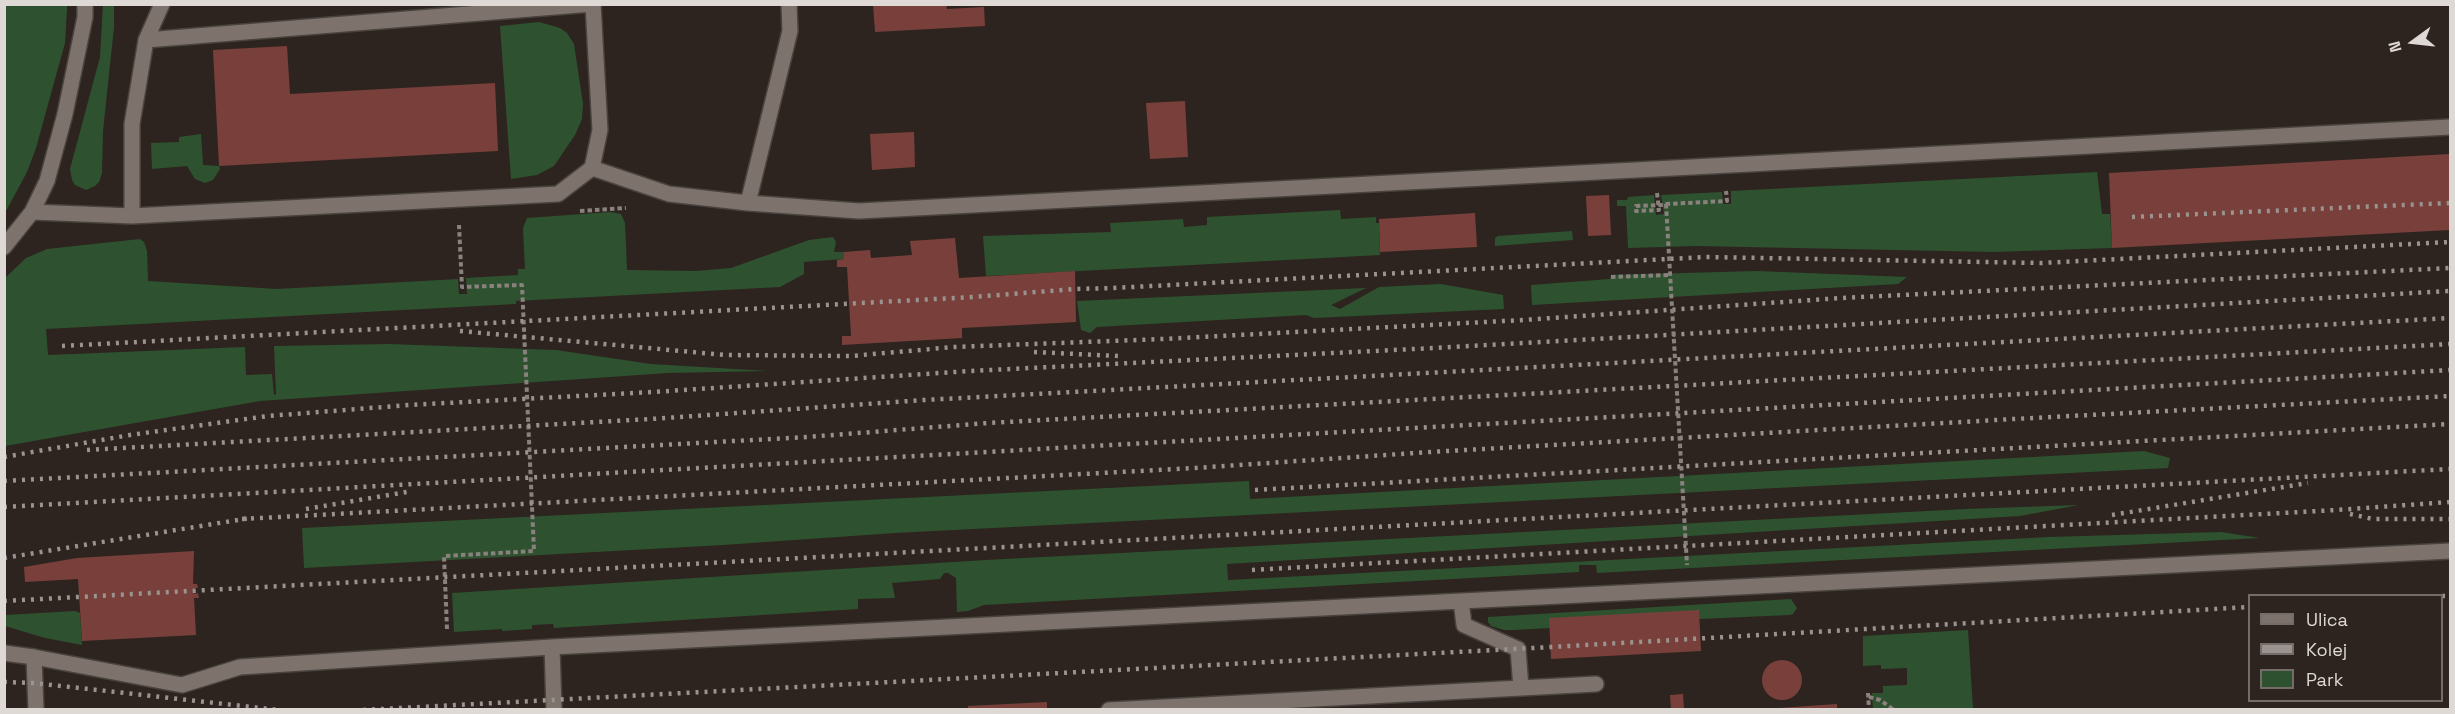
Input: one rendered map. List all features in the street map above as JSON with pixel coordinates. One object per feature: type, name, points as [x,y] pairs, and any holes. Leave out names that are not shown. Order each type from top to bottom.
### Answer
[{"type":"lane","points":[[4,247],[32,212],[47,181],[65,114],[86,17],[85,4]]},
{"type":"lane","points":[[132,216],[132,124],[146,40],[162,4]]},
{"type":"lane","points":[[32,212],[132,216],[558,194],[592,168],[600,130],[592,4],[518,8],[146,40]]},
{"type":"lane","points":[[748,203],[790,31],[789,4]]},
{"type":"lane","points":[[592,168],[669,194],[748,203],[859,211],[2451,127]]},
{"type":"lane","points":[[4,653],[182,685],[240,667],[552,647],[2451,551]]},
{"type":"lane","points":[[1461,601],[1464,625],[1518,649],[1521,688]]},
{"type":"lane","points":[[552,647],[554,710]]},
{"type":"lane","points":[[34,657],[36,710]]},
{"type":"lane","points":[[1109,710],[1596,684]]},
{"type":"path","points":[[1657,193],[1658,201],[1659,210],[1636,211],[1636,206],[1645,206],[1654,205],[1666,204],[1727,201],[1726,189]]},
{"type":"path","points":[[1666,204],[1687,565]]},
{"type":"path","points":[[447,636],[444,556],[534,551],[522,285],[462,287],[459,217]]},
{"type":"path","points":[[1611,277],[1670,275]]},
{"type":"path","points":[[1869,710],[1868,695],[1894,710]]},
{"type":"green space","points":[[4,5],[67,5],[65,43],[36,148],[27,172],[5,213]]},
{"type":"green space","points":[[103,5],[114,5],[114,27],[103,131],[102,173],[99,182],[86,190],[75,185],[70,169],[100,57]]},
{"type":"green space","points":[[539,22],[560,28],[567,33],[574,44],[583,104],[582,119],[575,135],[554,166],[537,175],[511,179],[500,26]]},
{"type":"green space","points":[[201,134],[203,165],[219,166],[220,169],[213,180],[205,183],[195,179],[187,166],[152,169],[151,143],[179,142],[179,137]]},
{"type":"green space","points":[[2097,172],[2102,214],[2110,214],[2112,248],[1994,252],[1696,246],[1628,248],[1626,206],[1617,206],[1617,200],[1654,195],[1656,215],[1664,214],[1661,195],[1722,192],[1723,204],[1731,204],[1731,191]]},
{"type":"green space","points":[[1340,210],[1341,219],[1376,217],[1376,223],[1379,223],[1380,255],[986,276],[983,236],[1111,232],[1110,223],[1183,219],[1184,227],[1207,225],[1207,217]]},
{"type":"green space","points":[[610,212],[621,214],[625,223],[627,270],[696,271],[731,268],[809,240],[833,237],[836,242],[834,252],[844,252],[844,259],[804,262],[804,274],[780,287],[516,301],[516,304],[46,329],[48,355],[245,347],[246,375],[272,374],[274,395],[276,394],[274,346],[389,344],[556,350],[651,364],[768,371],[668,373],[260,401],[5,446],[4,279],[26,258],[47,249],[140,239],[144,242],[147,251],[148,281],[277,289],[458,279],[459,294],[467,294],[466,278],[518,275],[518,269],[525,269],[523,228],[527,218]]},
{"type":"green space","points":[[1572,231],[1573,240],[1495,246],[1495,238],[1498,236]]},
{"type":"green space","points":[[1757,271],[1907,277],[1898,284],[1532,305],[1531,285],[1610,279],[1611,275]]},
{"type":"green space","points":[[1441,284],[1503,295],[1504,309],[1314,318],[1306,315],[1097,327],[1090,333],[1081,330],[1077,301],[1366,288],[1331,305],[1340,309],[1379,287]]},
{"type":"green space","points":[[2144,451],[2170,458],[2168,468],[895,533],[723,545],[304,568],[302,528],[1249,481],[1250,499]]},
{"type":"green space","points":[[2079,505],[2020,516],[1227,564],[1228,580],[2049,537],[2221,532],[2260,538],[1597,573],[1596,565],[1579,565],[1579,572],[984,605],[957,612],[956,578],[944,573],[940,579],[892,583],[895,598],[858,599],[858,609],[554,628],[553,624],[532,625],[532,629],[454,632],[452,593],[986,560]]},
{"type":"green space","points":[[1791,599],[1797,608],[1793,614],[1789,615],[1699,619],[1699,611],[1514,630],[1491,626],[1488,622],[1488,617]]},
{"type":"green space","points":[[75,611],[80,613],[82,645],[45,638],[5,626],[5,615]]},
{"type":"green space","points":[[1968,630],[1973,709],[1873,709],[1872,693],[1883,693],[1883,686],[1907,685],[1907,668],[1881,669],[1881,665],[1863,666],[1863,636]]},
{"type":"building","points":[[873,4],[946,4],[947,9],[984,7],[985,26],[875,32]]},
{"type":"building","points":[[287,46],[290,94],[495,83],[498,151],[219,166],[213,50]]},
{"type":"building","points":[[1185,101],[1188,157],[1150,159],[1146,103]]},
{"type":"building","points":[[914,132],[915,167],[872,170],[870,134]]},
{"type":"building","points":[[2450,154],[2450,230],[2112,248],[2109,173]]},
{"type":"building","points":[[1609,195],[1611,235],[1588,236],[1586,196]]},
{"type":"building","points":[[1475,213],[1477,247],[1380,252],[1379,219]]},
{"type":"building","points":[[955,238],[959,278],[1075,271],[1076,322],[962,328],[962,338],[842,345],[842,336],[851,336],[847,267],[837,267],[837,260],[844,259],[844,252],[870,250],[871,258],[912,255],[910,241]]},
{"type":"building","points":[[194,551],[193,584],[197,584],[198,588],[194,588],[194,594],[198,593],[199,598],[194,598],[196,635],[82,641],[78,579],[25,582],[24,567],[77,558]]},
{"type":"building","points":[[1699,610],[1701,651],[1551,659],[1549,618]]},
{"type":"building","points":[[1782,660],[1790,661],[1796,666],[1801,672],[1801,688],[1796,694],[1790,699],[1782,700],[1774,699],[1768,694],[1763,688],[1762,680],[1763,672],[1768,666],[1774,661]]},
{"type":"building","points":[[1683,694],[1684,710],[1671,710],[1670,695]]},
{"type":"building","points":[[1047,702],[1047,710],[968,710],[968,706]]},
{"type":"building","points":[[1837,704],[1837,710],[1779,710],[1779,708]]},
{"type":"railway","points":[[2132,217],[2450,203]]},
{"type":"railway","points":[[62,346],[973,297],[1075,289],[1706,257],[2041,263],[2450,242]]},
{"type":"railway","points":[[460,331],[725,355],[851,356],[954,347],[1163,339],[1523,320],[1841,298],[2450,268]]},
{"type":"railway","points":[[4,457],[130,435],[268,416],[409,405],[970,371],[1434,348],[2450,291]]},
{"type":"railway","points":[[87,450],[651,419],[924,400],[2450,318]]},
{"type":"railway","points":[[4,481],[807,437],[988,423],[2450,344]]},
{"type":"railway","points":[[1034,352],[1118,356]]},
{"type":"railway","points":[[4,507],[2450,370]]},
{"type":"railway","points":[[242,519],[1195,468],[1430,452],[2450,396]]},
{"type":"railway","points":[[1255,490],[2450,424]]},
{"type":"railway","points":[[4,601],[2450,469]]},
{"type":"railway","points":[[2112,515],[2308,483]]},
{"type":"railway","points":[[306,509],[407,492]]},
{"type":"railway","points":[[1252,570],[2450,502]]},
{"type":"railway","points":[[2350,514],[2373,519],[2450,519]]},
{"type":"railway","points":[[4,558],[250,518]]},
{"type":"railway","points":[[2443,596],[2450,596]]},
{"type":"railway","points":[[363,710],[1551,647],[2248,607]]},
{"type":"railway","points":[[4,682],[34,683],[279,710]]}]
